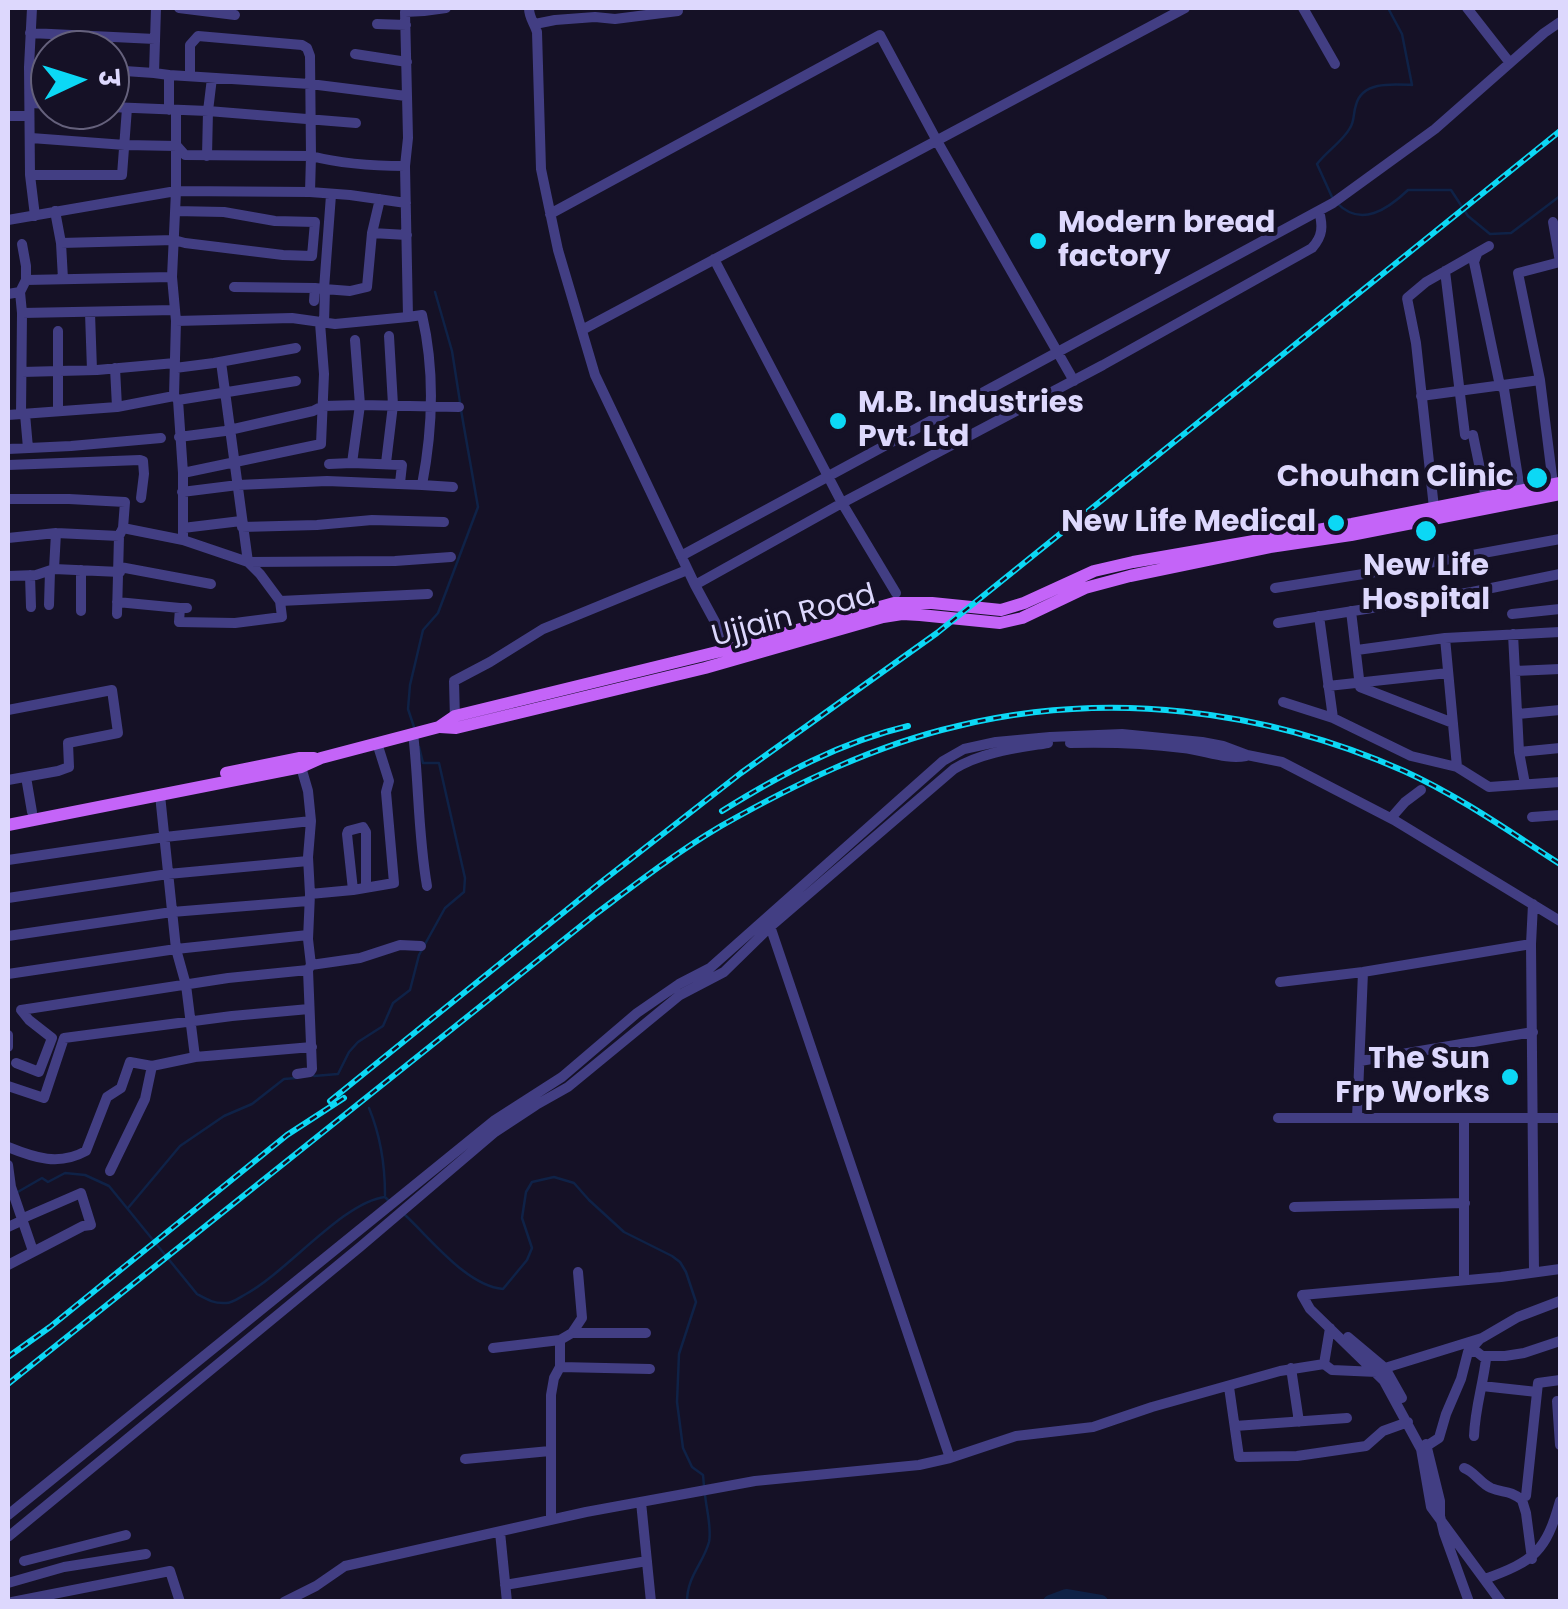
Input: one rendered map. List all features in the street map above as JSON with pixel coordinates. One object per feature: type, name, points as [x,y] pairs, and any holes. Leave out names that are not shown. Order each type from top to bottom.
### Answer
[{"type":"main road","name":"Ujjain Road","points":[[1176,559],[1270,547],[1520,490],[1558,487]]},
{"type":"main road","name":"Ujjain Road","points":[[463,720],[684,673],[902,614],[1000,623],[1022,618],[1085,588],[1176,559],[1290,533],[1317,535],[1558,487]]},
{"type":"main road","points":[[8,826],[301,767],[322,758],[894,604],[932,602],[986,610],[1013,608],[1094,572],[1176,559]]},
{"type":"main road","points":[[8,817],[300,758],[322,758]]},
{"type":"street","points":[[154,73],[156,8]]},
{"type":"street","points":[[179,8],[235,15]]},
{"type":"street","points":[[408,316],[405,10],[446,8]]},
{"type":"street","points":[[528,8],[537,38],[541,168],[558,250],[582,330],[596,375],[694,585],[721,633]]},
{"type":"street","points":[[582,330],[1184,8]]},
{"type":"street","points":[[1303,8],[1335,64]]},
{"type":"street","points":[[1468,8],[1510,63]]},
{"type":"street","points":[[535,24],[600,13],[615,19],[678,11]]},
{"type":"street","points":[[681,556],[1334,203],[1435,130],[1560,22]]},
{"type":"street","points":[[377,24],[406,25]]},
{"type":"street","points":[[30,33],[30,174],[35,216]]},
{"type":"street","points":[[550,214],[880,35],[1074,381]]},
{"type":"street","points":[[190,76],[190,45],[202,36],[305,46],[310,56],[310,192]]},
{"type":"street","points":[[130,38],[155,39]]},
{"type":"street","points":[[355,54],[407,62]]},
{"type":"street","points":[[130,71],[310,84],[406,96]]},
{"type":"street","points":[[169,74],[177,146],[172,276],[183,534]]},
{"type":"street","points":[[207,156],[212,78]]},
{"type":"street","points":[[130,108],[356,124]]},
{"type":"street","points":[[8,116],[29,116]]},
{"type":"street","points":[[30,174],[118,177],[124,173],[126,130]]},
{"type":"street","points":[[31,138],[177,146],[185,155],[311,156],[406,166]]},
{"type":"street","points":[[8,220],[176,190],[310,192],[406,203]]},
{"type":"street","points":[[183,472],[320,445],[324,374],[322,289],[331,194]]},
{"type":"street","points":[[234,287],[350,291],[367,286],[380,199]]},
{"type":"street","points":[[55,211],[63,279]]},
{"type":"street","points":[[694,585],[1312,248],[1320,239],[1323,226],[1320,211]]},
{"type":"street","points":[[61,242],[174,240],[312,256],[315,222],[275,221],[224,212],[175,212]]},
{"type":"street","points":[[1554,222],[1560,262],[1518,273],[1558,487]]},
{"type":"street","points":[[372,233],[407,235]]},
{"type":"street","points":[[22,244],[26,266],[18,288],[28,448]]},
{"type":"street","points":[[1434,508],[1408,298],[1426,282],[1489,246]]},
{"type":"street","points":[[1478,253],[1474,262],[1500,386],[1504,389],[1520,490]]},
{"type":"street","points":[[714,259],[842,502],[896,593]]},
{"type":"street","points":[[1445,271],[1460,391],[1486,498]]},
{"type":"street","points":[[18,288],[63,279],[172,276]]},
{"type":"street","points":[[314,301],[322,289]]},
{"type":"street","points":[[90,312],[92,370]]},
{"type":"street","points":[[22,313],[292,318],[322,323],[426,314],[432,406],[422,485]]},
{"type":"street","points":[[8,328],[21,326]]},
{"type":"street","points":[[58,331],[58,411]]},
{"type":"street","points":[[386,463],[394,405],[389,336]]},
{"type":"street","points":[[352,463],[360,405],[355,340]]},
{"type":"street","points":[[8,364],[58,372],[221,362],[296,348]]},
{"type":"street","points":[[221,362],[248,562]]},
{"type":"street","points":[[116,368],[117,408]]},
{"type":"street","points":[[1422,396],[1540,380]]},
{"type":"street","points":[[8,415],[117,408],[296,381]]},
{"type":"street","points":[[179,437],[323,406],[458,407]]},
{"type":"street","points":[[8,448],[160,438]]},
{"type":"street","points":[[46,447],[47,464]]},
{"type":"street","points":[[8,465],[142,460],[142,498]]},
{"type":"street","points":[[328,464],[402,465],[400,483]]},
{"type":"street","points":[[182,492],[327,480],[453,487]]},
{"type":"street","points":[[8,499],[124,502],[117,608],[184,608],[180,622],[235,623],[282,617],[280,601],[248,562],[183,534]]},
{"type":"street","points":[[8,538],[56,533],[183,534],[241,524],[444,522]]},
{"type":"street","points":[[48,605],[56,533]]},
{"type":"street","points":[[1274,588],[1560,538]]},
{"type":"street","points":[[248,562],[451,557]]},
{"type":"street","points":[[8,576],[52,570],[120,569],[211,584]]},
{"type":"street","points":[[80,611],[81,570]]},
{"type":"street","points":[[463,720],[454,681],[543,629],[688,570]]},
{"type":"street","points":[[1278,623],[1560,574]]},
{"type":"street","points":[[30,575],[31,607]]},
{"type":"street","points":[[280,601],[428,594]]},
{"type":"street","points":[[1512,614],[1560,609]]},
{"type":"street","points":[[1351,611],[1360,687],[1453,723]]},
{"type":"street","points":[[1319,616],[1333,718]]},
{"type":"street","points":[[1357,650],[1445,638],[1560,632]]},
{"type":"street","points":[[1512,634],[1524,784]]},
{"type":"street","points":[[1445,638],[1457,767]]},
{"type":"street","points":[[1515,671],[1560,669]]},
{"type":"street","points":[[1328,686],[1448,674]]},
{"type":"street","points":[[8,710],[112,690],[118,733],[68,743],[69,767],[58,772],[8,780]]},
{"type":"street","points":[[1284,702],[1333,718],[1410,756],[1457,767],[1489,786],[1560,782]]},
{"type":"street","points":[[1518,714],[1560,710]]},
{"type":"street","points":[[413,733],[418,815],[428,886]]},
{"type":"street","points":[[8,1515],[494,1120],[562,1077],[637,1013],[710,968],[768,922],[944,762],[964,749],[996,742],[1122,734],[1202,742],[1282,762],[1391,818],[1560,921]]},
{"type":"street","points":[[8,936],[394,883],[386,792],[389,781],[377,744]]},
{"type":"street","points":[[1519,752],[1560,748]]},
{"type":"street","points":[[297,1074],[311,1071],[312,1046],[308,935],[311,821],[301,767]]},
{"type":"street","points":[[26,777],[32,812]]},
{"type":"street","points":[[1391,818],[1420,790]]},
{"type":"street","points":[[160,795],[176,949],[186,985],[195,1057]]},
{"type":"street","points":[[1532,817],[1560,815]]},
{"type":"street","points":[[8,860],[311,821]]},
{"type":"street","points":[[363,827],[366,832],[360,889],[347,834],[363,827]]},
{"type":"street","points":[[8,898],[168,874],[308,860]]},
{"type":"street","points":[[1533,904],[1534,1272]]},
{"type":"street","points":[[8,1537],[496,1132],[568,1087],[680,995],[724,972],[768,922]]},
{"type":"street","points":[[768,922],[950,1458]]},
{"type":"street","points":[[8,974],[176,949],[308,935]]},
{"type":"street","points":[[16,1063],[39,1072],[52,1038],[21,1010],[309,967],[360,958],[400,944],[421,946]]},
{"type":"street","points":[[1280,982],[1531,944]]},
{"type":"street","points":[[1357,1118],[1364,972]]},
{"type":"street","points":[[8,1086],[44,1098],[64,1038],[309,1009]]},
{"type":"street","points":[[1360,1061],[1532,1032]]},
{"type":"street","points":[[8,1035],[8,1047]]},
{"type":"street","points":[[8,1146],[35,1158],[54,1160],[69,1160],[86,1150],[106,1098],[125,1082],[130,1062],[152,1066],[195,1057],[312,1046]]},
{"type":"street","points":[[110,1171],[145,1099],[152,1066]]},
{"type":"street","points":[[1278,1118],[1560,1118]]},
{"type":"street","points":[[1464,1118],[1464,1280]]},
{"type":"street","points":[[9,1176],[33,1250]]},
{"type":"street","points":[[8,1227],[81,1193],[91,1225],[8,1264]]},
{"type":"street","points":[[1294,1208],[1465,1203]]},
{"type":"street","points":[[1305,1295],[1560,1269]]},
{"type":"street","points":[[493,1348],[560,1340],[572,1333],[583,1314],[578,1272]]},
{"type":"street","points":[[1305,1295],[1310,1309],[1394,1380],[1424,1448],[1432,1506],[1501,1602]]},
{"type":"street","points":[[1305,1295],[1381,1370],[1424,1448]]},
{"type":"street","points":[[1424,1448],[1439,1438],[1468,1352],[1482,1338],[1518,1316],[1560,1300]]},
{"type":"street","points":[[1324,1364],[1330,1328]]},
{"type":"street","points":[[572,1333],[646,1334]]},
{"type":"street","points":[[284,1602],[345,1566],[552,1520],[789,1477],[919,1465],[1016,1436],[1093,1427],[1291,1368],[1324,1364],[1332,1370],[1381,1370],[1482,1338]]},
{"type":"street","points":[[552,1520],[551,1395],[560,1367],[560,1340]]},
{"type":"street","points":[[1468,1352],[1505,1356],[1560,1341]]},
{"type":"street","points":[[1474,1436],[1484,1356]]},
{"type":"street","points":[[560,1367],[650,1370]]},
{"type":"street","points":[[1291,1368],[1299,1422]]},
{"type":"street","points":[[1526,1496],[1538,1383],[1560,1380]]},
{"type":"street","points":[[1229,1386],[1239,1458],[1296,1456],[1366,1446],[1383,1431],[1408,1422]]},
{"type":"street","points":[[1482,1386],[1537,1392]]},
{"type":"street","points":[[1557,1401],[1560,1445]]},
{"type":"street","points":[[1235,1426],[1347,1418]]},
{"type":"street","points":[[466,1459],[550,1450]]},
{"type":"street","points":[[1464,1468],[1490,1488],[1508,1491],[1522,1500],[1532,1559]]},
{"type":"street","points":[[1485,1579],[1532,1559],[1545,1542],[1560,1500]]},
{"type":"street","points":[[642,1502],[651,1602]]},
{"type":"street","points":[[1440,1516],[1469,1602]]},
{"type":"street","points":[[500,1532],[507,1602]]},
{"type":"street","points":[[36,1575],[27,1560],[126,1535]]},
{"type":"street","points":[[8,1583],[64,1567],[146,1554]]},
{"type":"street","points":[[505,1584],[647,1561]]},
{"type":"street","points":[[12,1602],[170,1571],[180,1602]]},
{"type":"waterway","points":[[1332,197],[1317,164],[1350,128],[1359,97],[1379,86],[1412,85],[1402,34],[1388,8]]},
{"type":"waterway","points":[[1337,203],[1355,214],[1365,215],[1392,204],[1408,190],[1451,190],[1468,216],[1490,234],[1511,233],[1560,196]]},
{"type":"waterway","points":[[435,292],[452,351],[460,402]]},
{"type":"waterway","points":[[415,730],[408,709],[423,630],[438,613],[478,507],[461,410]]},
{"type":"waterway","points":[[314,1076],[338,1074],[358,1042],[383,1026],[393,1003],[410,990],[419,955],[445,908],[464,892],[465,878],[439,763],[423,763],[419,747]]},
{"type":"waterway","points":[[128,1208],[180,1146],[224,1116],[252,1104],[284,1079],[296,1078]]},
{"type":"waterway","points":[[369,1108],[382,1151],[385,1195]]},
{"type":"waterway","points":[[16,1193],[42,1178],[48,1182],[65,1173],[85,1175],[109,1186],[197,1294],[222,1303],[234,1301],[262,1284],[351,1211],[385,1197],[388,1200]]},
{"type":"waterway","points":[[405,1215],[463,1271],[503,1289],[532,1248],[522,1218],[526,1192],[532,1182],[554,1177],[574,1183],[624,1232],[680,1262],[696,1302],[679,1354],[677,1402],[683,1448],[692,1467],[703,1475],[704,1486]]},
{"type":"waterway","points":[[687,1602],[690,1585],[709,1542],[705,1494]]},
{"type":"waterway","points":[[1050,1602],[1066,1596],[1101,1602]]},
{"type":"railway","points":[[330,1101],[741,773],[937,633],[1560,131]]},
{"type":"railway","points":[[8,1384],[658,868],[721,826],[778,795],[896,744],[958,726],[1071,709],[1128,708],[1241,720],[1351,750],[1404,771],[1464,803],[1560,864]]},
{"type":"railway","points":[[722,811],[812,761],[908,726]]},
{"type":"railway","points":[[8,1357],[287,1135],[344,1098]]},
{"type":"place","name":"Modern bread factory","points":[[1038,241]]},
{"type":"place","name":"M.B. Industries Pvt. Ltd","points":[[838,421]]},
{"type":"place","name":"Chouhan Clinic","points":[[1537,478]]},
{"type":"place","name":"New Life Medical","points":[[1336,523]]},
{"type":"place","name":"New Life Hospital","points":[[1426,531]]},
{"type":"place","name":"The Sun Frp Works","points":[[1510,1077]]}]
